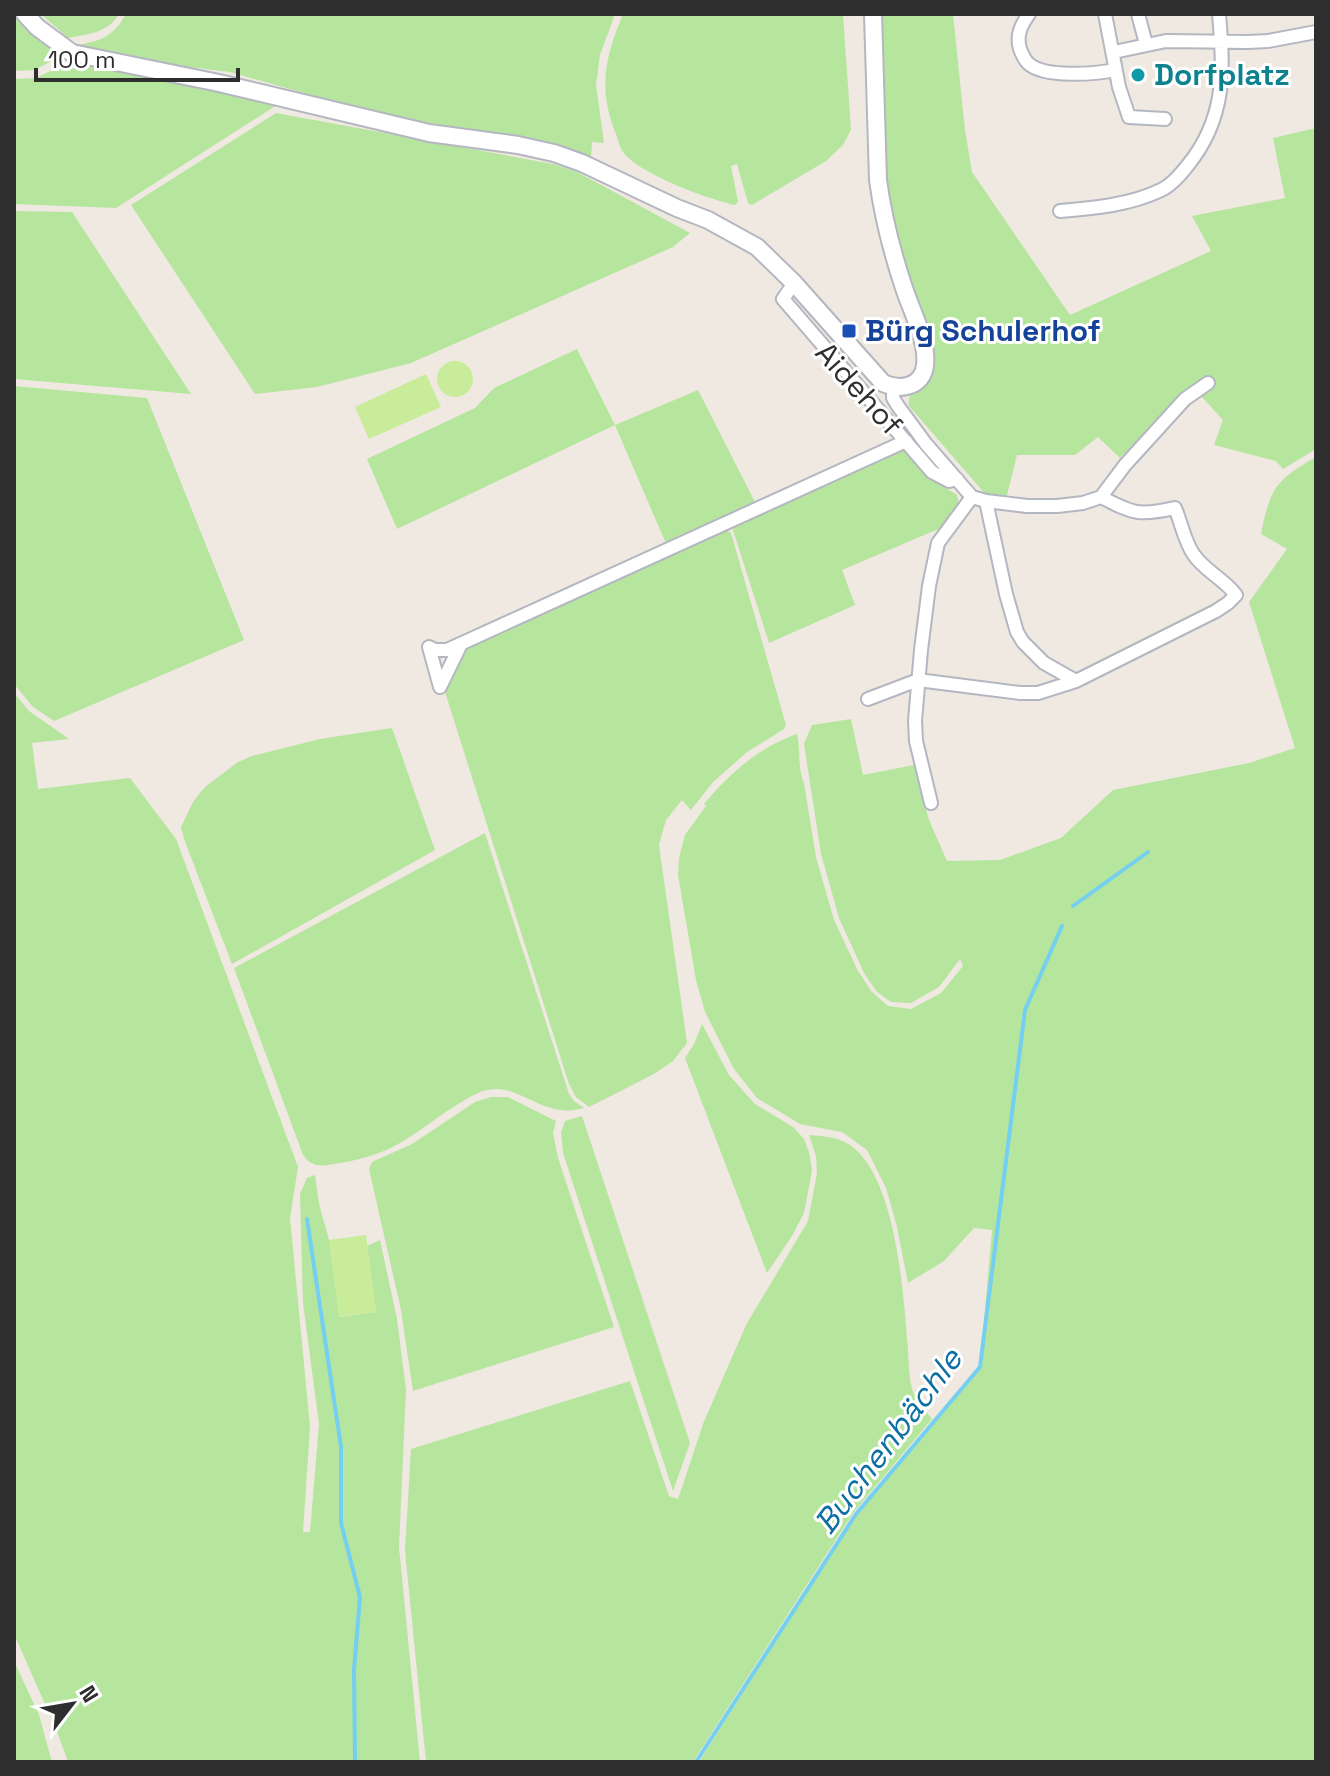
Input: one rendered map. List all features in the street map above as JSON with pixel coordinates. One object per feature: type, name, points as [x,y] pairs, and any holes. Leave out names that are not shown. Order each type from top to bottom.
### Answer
[{"type":"street","points":[[25,14],[72,53],[219,83],[429,133],[518,145],[582,163],[757,247],[794,283],[883,383],[893,387],[908,386],[923,375],[926,363],[918,326],[887,235],[881,199],[873,14]]},
{"type":"street","points":[[1029,14],[1017,36],[1027,63],[1035,68],[1077,75],[1115,70]]},
{"type":"street","points":[[1105,14],[1115,70],[1129,117],[1165,119]]},
{"type":"street","points":[[1138,14],[1146,44]]},
{"type":"street","points":[[1060,211],[1112,206],[1165,188],[1199,152],[1219,106],[1222,41],[1219,14]]},
{"type":"street","points":[[1114,52],[1166,41],[1268,41],[1316,32]]},
{"type":"street","name":"Aidehof","points":[[794,283],[783,299],[836,363],[932,472],[949,481],[957,479]]},
{"type":"street","points":[[893,387],[893,398],[898,406],[972,497],[1027,506],[1057,506],[1101,497],[1125,465],[1185,399],[1208,383]]},
{"type":"street","points":[[461,644],[906,441]]},
{"type":"street","points":[[931,803],[916,741],[916,703],[929,586],[938,543],[972,497]]},
{"type":"street","points":[[868,699],[918,680],[1038,693],[1076,681],[1216,611],[1236,595],[1193,554],[1175,508],[1135,513],[1101,497]]},
{"type":"street","points":[[986,501],[1017,632],[1044,663],[1076,681]]},
{"type":"green space","points":[[14,14],[66,54],[34,70],[14,71]]},
{"type":"green space","points":[[41,14],[119,14],[103,29],[68,38]]},
{"type":"green space","points":[[126,14],[615,14],[600,55],[596,85],[604,143],[592,142],[591,159],[526,140],[374,113],[230,72],[140,61],[77,45],[106,37]]},
{"type":"green space","points":[[623,14],[843,14],[851,130],[843,145],[826,161],[752,205],[748,203],[737,164],[731,166],[738,202],[735,205],[692,191],[643,169],[622,150],[606,99],[608,57]]},
{"type":"green space","points":[[880,14],[953,14],[972,172],[1070,315],[1211,251],[1192,216],[1285,198],[1273,138],[1316,128],[1316,449],[1283,469],[1276,461],[1214,445],[1223,420],[1191,385],[1120,458],[1098,437],[1075,455],[1017,455],[1006,499],[987,496],[909,406],[912,392],[928,375],[885,198]]},
{"type":"green space","points":[[73,60],[280,103],[116,208],[14,204],[14,79],[36,78]]},
{"type":"green space","points":[[276,113],[553,164],[577,172],[690,233],[673,247],[411,363],[317,387],[255,394],[131,205]]},
{"type":"green space","points":[[14,211],[72,212],[191,394],[14,379]]},
{"type":"green space","points":[[577,349],[615,425],[397,529],[367,459],[475,408],[494,388]]},
{"type":"green space","points":[[455,361],[468,366],[473,379],[468,392],[455,397],[442,392],[437,379],[442,366]]},
{"type":"green space","points":[[426,374],[441,407],[369,439],[355,407]]},
{"type":"green space","points":[[14,386],[147,398],[244,640],[54,721],[33,707],[14,684]]},
{"type":"green space","points":[[698,390],[757,506],[667,546],[615,425]]},
{"type":"green space","points":[[899,448],[910,452],[928,477],[957,495],[959,506],[943,527],[842,570],[855,605],[769,643],[731,524]]},
{"type":"green space","points":[[1316,457],[1316,1762],[699,1762],[856,1514],[980,1367],[992,1230],[974,1228],[944,1261],[908,1283],[886,1188],[867,1150],[842,1132],[800,1124],[757,1098],[734,1069],[705,1012],[696,980],[678,875],[685,835],[706,806],[704,804],[735,772],[770,746],[797,734],[816,857],[834,920],[857,969],[871,991],[888,1006],[911,1009],[941,993],[963,966],[960,959],[939,987],[911,1003],[891,1002],[877,992],[864,973],[839,918],[821,854],[804,744],[812,725],[851,719],[863,775],[914,765],[929,820],[947,861],[1000,860],[1061,838],[1113,790],[1249,763],[1295,748],[1249,602],[1287,549],[1261,534],[1272,495],[1283,479]]},
{"type":"green space","points":[[722,527],[731,533],[786,725],[747,752],[713,782],[691,810],[682,800],[666,820],[659,845],[687,1043],[673,1061],[654,1074],[589,1107],[576,1097],[569,1084],[444,684],[467,644]]},
{"type":"green space","points":[[14,693],[29,711],[69,739],[32,743],[38,789],[130,778],[176,839],[298,1167],[290,1218],[310,1427],[303,1532],[310,1532],[319,1424],[303,1303],[300,1194],[307,1178],[315,1175],[329,1240],[340,1317],[376,1312],[367,1246],[380,1240],[397,1319],[406,1390],[399,1547],[420,1762],[68,1762],[14,1634]]},
{"type":"green space","points":[[392,728],[435,850],[232,964],[181,827],[193,802],[205,787],[238,762],[252,756],[320,739]]},
{"type":"green space","points":[[485,833],[569,1094],[584,1108],[554,1109],[505,1090],[492,1089],[468,1098],[386,1150],[341,1163],[311,1163],[303,1155],[234,968]]},
{"type":"green space","points":[[702,1024],[729,1075],[755,1104],[793,1127],[804,1139],[809,1152],[812,1171],[804,1213],[767,1273],[685,1058]]},
{"type":"green space","points":[[491,1097],[508,1097],[556,1121],[553,1133],[558,1158],[614,1327],[413,1391],[401,1310],[369,1169],[372,1162],[412,1144],[475,1102]]},
{"type":"green space","points":[[582,1116],[690,1443],[673,1491],[563,1153],[561,1133],[565,1121]]},
{"type":"green space","points":[[809,1135],[825,1136],[850,1145],[865,1160],[877,1181],[887,1207],[899,1263],[912,1389],[932,1419],[853,1513],[693,1762],[426,1762],[405,1550],[411,1449],[630,1381],[669,1496],[678,1499],[703,1424],[746,1325],[808,1221],[817,1173],[816,1156]]},
{"type":"green space","points":[[366,1235],[376,1312],[339,1317],[329,1240]]},
{"type":"green space","points":[[14,1661],[39,1715],[52,1762],[14,1762]]},
{"type":"waterway","name":"Buchenbächle","points":[[1073,906],[1148,852]]},
{"type":"waterway","name":"Buchenbächle","points":[[696,1762],[856,1514],[980,1367],[1025,1010],[1062,926]]},
{"type":"waterway","points":[[307,1219],[341,1447],[341,1523],[360,1597],[354,1670],[355,1762]]},
{"type":"place","name":"Dorfplatz","points":[[1138,75]]},
{"type":"place","name":"Bürg Schulerhof","points":[[849,331]]}]
